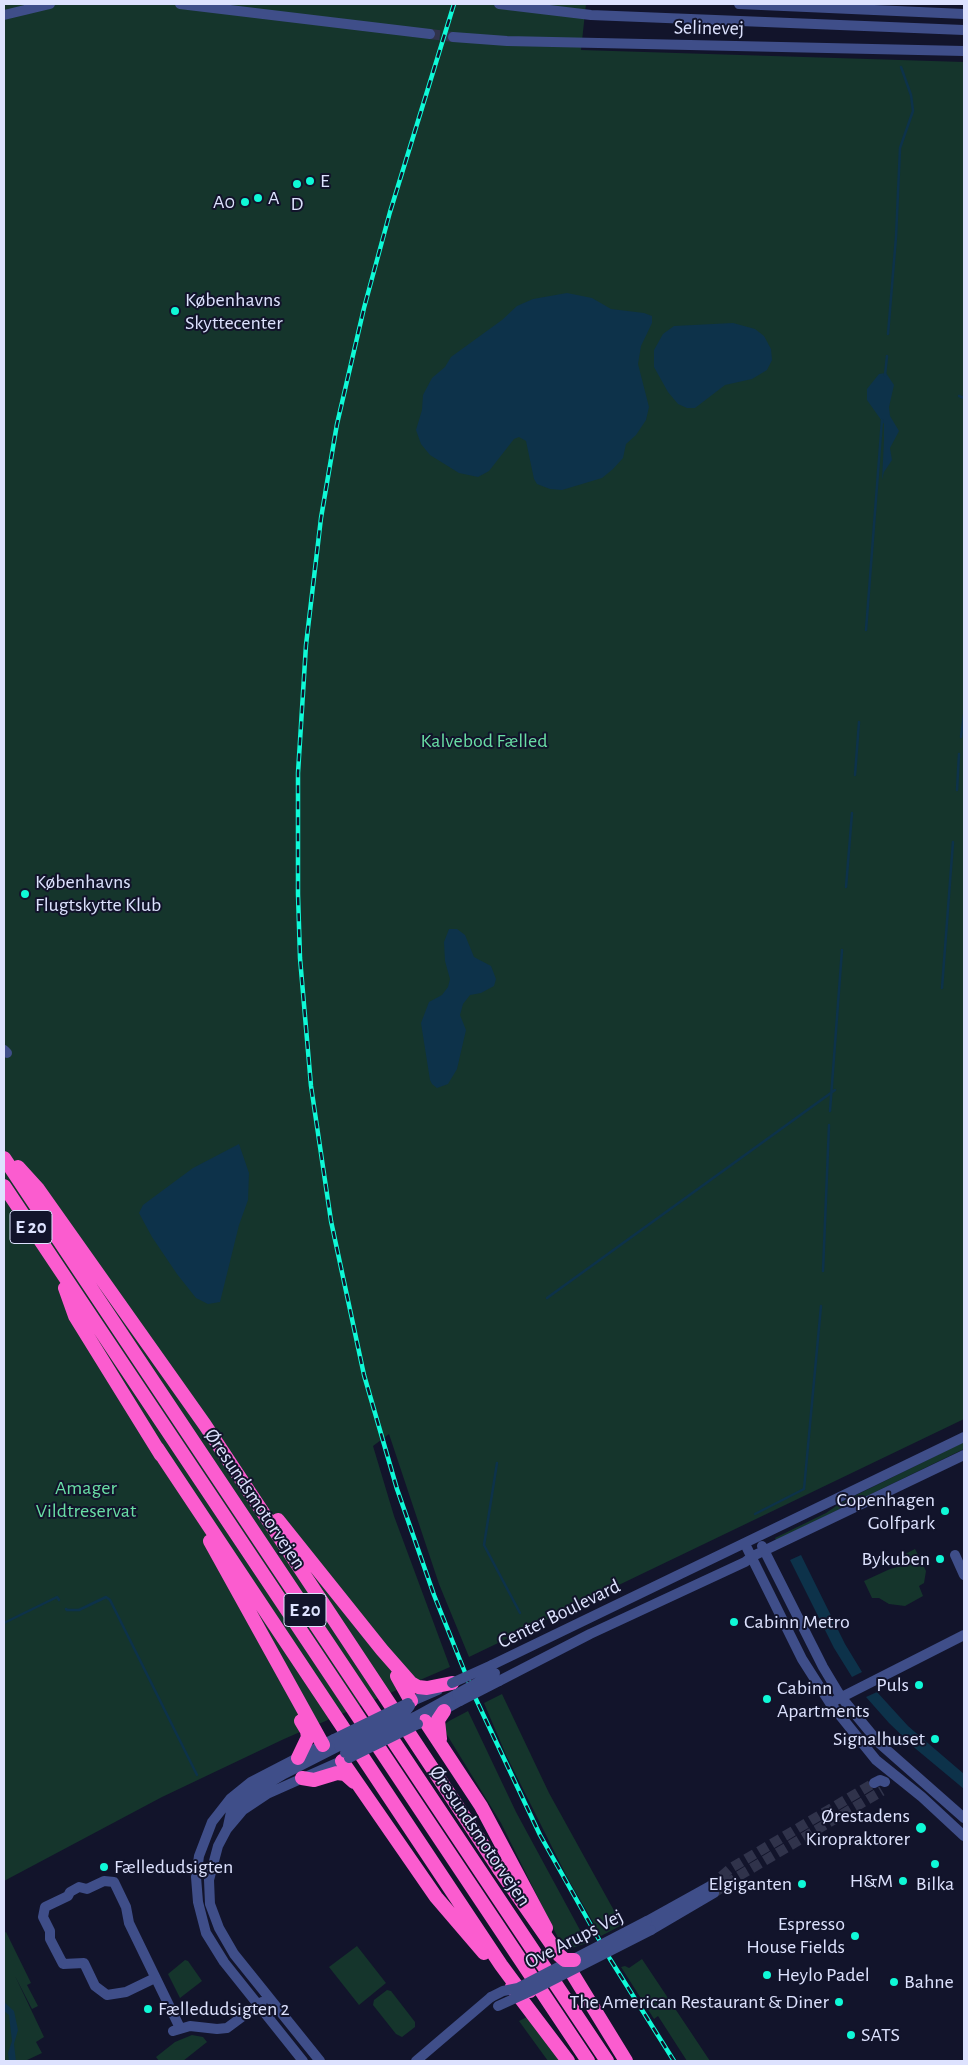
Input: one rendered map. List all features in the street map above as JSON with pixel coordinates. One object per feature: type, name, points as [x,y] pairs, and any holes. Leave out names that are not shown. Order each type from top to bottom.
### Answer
[{"type":"highway","points":[[4,1152],[38,1189],[205,1425],[499,1869],[559,1955],[565,1960],[574,1960]]},
{"type":"highway","name":"Øresundsmotorvejen","points":[[4,1158],[607,2061]]},
{"type":"highway","name":"Øresundsmotorvejen","points":[[4,1186],[588,2061]]},
{"type":"highway","points":[[59,1268],[75,1316],[157,1448],[452,1892],[524,1990]]},
{"type":"highway","points":[[205,1425],[298,1545],[382,1650],[411,1683],[418,1687],[457,1693]]},
{"type":"highway","points":[[157,1448],[234,1583],[256,1626],[367,1797],[436,1897],[525,2002],[568,2061]]},
{"type":"highway","points":[[256,1626],[267,1662],[307,1730],[308,1737],[298,1758]]},
{"type":"highway","points":[[382,1650],[410,1703]]},
{"type":"highway","points":[[442,1745],[438,1720],[444,1711]]},
{"type":"highway","points":[[420,1719],[442,1745],[481,1806],[579,1988],[626,2061]]},
{"type":"highway","points":[[302,1778],[314,1780],[337,1772],[345,1774],[367,1797]]},
{"type":"street","points":[[4,15],[50,4]]},
{"type":"street","points":[[180,4],[218,6],[430,34]]},
{"type":"street","points":[[499,4],[591,15],[964,30]]},
{"type":"street","points":[[739,4],[964,14]]},
{"type":"street","name":"Selinevej","points":[[453,37],[507,41],[964,52]]},
{"type":"street","name":"Center Boulevard","points":[[303,2061],[224,1962],[206,1933],[198,1902],[196,1877],[199,1856],[212,1822],[230,1799],[251,1782],[298,1758],[337,1751],[444,1711],[457,1693],[495,1673],[535,1645],[964,1437]]},
{"type":"street","name":"Center Boulevard","points":[[320,2061],[234,1954],[219,1928],[210,1904],[209,1880],[218,1846],[227,1829],[244,1810],[262,1796],[302,1778],[337,1751],[410,1703],[457,1693],[495,1673],[590,1634],[745,1562],[752,1556],[964,1455]]},
{"type":"street","points":[[758,1537],[823,1667],[841,1697],[879,1743],[964,1818]]},
{"type":"street","points":[[745,1544],[802,1659],[830,1703],[876,1760],[887,1782]]},
{"type":"street","points":[[955,1556],[964,1575]]},
{"type":"street","points":[[830,1703],[964,1635]]},
{"type":"street","points":[[410,1703],[420,1719],[457,1693]]},
{"type":"street","points":[[227,1829],[231,1812],[249,1795],[284,1774],[337,1751]]},
{"type":"street","points":[[887,1782],[907,1769]]},
{"type":"street","points":[[874,1783],[880,1780],[887,1782],[922,1797],[964,1836]]},
{"type":"street","points":[[199,1856],[213,1860]]},
{"type":"street","points":[[155,1978],[126,1992],[108,1996],[95,1986],[84,1963],[63,1964],[50,1938],[50,1932],[43,1917],[46,1907],[79,1888],[87,1889],[104,1881],[114,1882],[126,1907],[128,1921],[155,1978],[177,2030],[190,2026],[217,2029],[227,2028],[269,1997]]},
{"type":"street","name":"Ove Arups Vej","points":[[416,2061],[491,1997],[503,1991],[524,1990],[649,1926],[712,1890]]},
{"type":"street","name":"Ove Arups Vej","points":[[457,2025],[481,2010],[498,2006],[574,1960],[649,1926]]},
{"type":"green space","name":"Kalvebod Fælled","points":[[4,4],[586,4],[581,50],[964,62],[964,1419],[469,1657],[439,1584],[389,1434],[373,1446],[394,1516],[450,1667],[284,1739],[162,1797],[4,1881]]},
{"type":"green space","points":[[964,1442],[964,1449],[776,1540],[775,1538],[826,1513],[842,1502]]},
{"type":"green space","points":[[915,1549],[926,1571],[924,1583],[919,1586],[923,1596],[905,1606],[889,1604],[879,1598],[872,1598],[864,1581],[890,1569],[909,1564],[905,1554]]},
{"type":"green space","points":[[502,1694],[549,1793],[622,1925],[601,1936],[567,1877],[506,1755],[484,1703]]},
{"type":"green space","points":[[468,1711],[516,1812],[587,1943],[569,1949],[561,1944],[501,1823],[444,1730],[444,1725],[449,1721]]},
{"type":"green space","points":[[6,1932],[31,1983],[27,1985],[38,2006],[32,2009],[15,1976],[44,2037],[36,2042],[42,2053],[25,2061],[4,2061],[4,1933]]},
{"type":"green space","points":[[357,1946],[386,1983],[359,2005],[329,1967]]},
{"type":"green space","points":[[642,1959],[710,2061],[687,2061],[658,2016],[654,2019],[621,1967],[629,1968]]},
{"type":"green space","points":[[185,1960],[188,1961],[202,1981],[180,1998],[168,1974]]},
{"type":"green space","points":[[387,1990],[391,1991],[415,2022],[415,2027],[402,2037],[396,2034],[373,2005],[374,2000]]},
{"type":"green space","points":[[529,2016],[561,2061],[548,2061],[519,2021]]},
{"type":"green space","points":[[192,2035],[203,2037],[207,2042],[183,2061],[159,2061],[156,2057],[175,2042]]},
{"type":"water","points":[[567,293],[592,298],[611,309],[644,313],[652,316],[652,323],[641,346],[638,364],[649,407],[646,420],[636,435],[626,444],[623,458],[602,478],[562,490],[550,489],[537,484],[534,479],[526,441],[519,437],[514,439],[489,471],[478,477],[459,473],[430,455],[421,444],[416,430],[422,410],[423,395],[432,378],[445,367],[451,357],[502,320],[517,306],[533,299]]},
{"type":"water","points":[[733,323],[755,329],[764,336],[771,349],[772,360],[767,370],[752,379],[725,385],[695,408],[687,408],[678,404],[668,392],[654,367],[654,350],[663,334],[674,326]]},
{"type":"water","points":[[886,373],[894,385],[889,407],[890,416],[899,431],[890,448],[892,460],[884,472],[882,480],[884,424],[867,400],[867,389],[879,374]]},
{"type":"water","points":[[449,929],[457,929],[465,935],[474,957],[491,966],[496,979],[494,986],[481,993],[470,995],[463,1004],[460,1015],[466,1030],[457,1069],[448,1084],[437,1088],[430,1080],[421,1023],[429,1002],[442,995],[448,987],[450,979],[445,961],[444,942]]},
{"type":"water","points":[[239,1144],[249,1173],[248,1200],[239,1225],[220,1302],[208,1304],[196,1298],[177,1274],[152,1237],[139,1213],[143,1205],[193,1168]]},
{"type":"water","points":[[801,1555],[845,1644],[862,1672],[852,1677],[834,1648],[790,1560]]},
{"type":"water","points":[[877,1692],[908,1726],[964,1774],[964,1789],[916,1749],[866,1697]]},
{"type":"water","points":[[4,2002],[14,2011],[18,2030],[14,2044],[16,2061],[9,2061],[8,2053],[12,2041],[9,2015],[4,2011]]},
{"type":"waterway","points":[[888,334],[896,237],[900,148],[913,111],[911,95],[901,67]]},
{"type":"waterway","points":[[885,375],[887,356]]},
{"type":"waterway","points":[[959,396],[964,398]]},
{"type":"waterway","points":[[866,630],[882,420]]},
{"type":"waterway","points":[[961,737],[964,715]]},
{"type":"waterway","points":[[855,775],[859,722]]},
{"type":"waterway","points":[[957,790],[959,754]]},
{"type":"waterway","points":[[846,887],[852,813]]},
{"type":"waterway","points":[[942,988],[953,842]]},
{"type":"waterway","points":[[830,1111],[842,950]]},
{"type":"waterway","points":[[547,1298],[835,1090]]},
{"type":"waterway","points":[[823,1271],[829,1125]]},
{"type":"waterway","points":[[755,1514],[804,1489],[821,1306]]},
{"type":"waterway","points":[[497,1463],[484,1545],[520,1613]]},
{"type":"waterway","points":[[4,1623],[57,1597],[59,1600]]},
{"type":"waterway","points":[[66,1609],[79,1610],[106,1597],[110,1600],[197,1775]]},
{"type":"tunnel","points":[[430,34],[453,37]]},
{"type":"tunnel","points":[[710,1886],[731,1868],[874,1783]]},
{"type":"tunnel","points":[[714,1893],[737,1877],[882,1791]]},
{"type":"railway","points":[[454,4],[390,212],[364,308],[337,424],[321,518],[306,645],[298,773],[300,958],[311,1086],[331,1221],[364,1375],[397,1489],[434,1595],[474,1695],[540,1835],[610,1959],[674,2061]]},
{"type":"place","name":"E","points":[[310,181]]},
{"type":"place","name":"D","points":[[297,184]]},
{"type":"place","name":"A","points":[[258,198]]},
{"type":"place","name":"A0","points":[[245,202]]},
{"type":"place","name":"Københavns Skyttecenter","points":[[175,311]]},
{"type":"place","name":"Københavns Flugtskytte Klub","points":[[25,894]]},
{"type":"place","name":"Copenhagen Golfpark","points":[[945,1511]]},
{"type":"place","name":"Bykuben","points":[[940,1559]]},
{"type":"place","name":"Cabinn Metro","points":[[734,1622]]},
{"type":"place","name":"Puls","points":[[919,1685]]},
{"type":"place","name":"Cabinn Apartments","points":[[767,1699]]},
{"type":"place","name":"Signalhuset","points":[[935,1739]]},
{"type":"place","name":"Ørestadens Kiropraktorer","points":[[921,1828]]},
{"type":"place","name":"Bilka","points":[[935,1864]]},
{"type":"place","name":"Fælledudsigten","points":[[104,1867]]},
{"type":"place","name":"H&M","points":[[903,1881]]},
{"type":"place","name":"Elgiganten","points":[[802,1884]]},
{"type":"place","name":"Espresso House Fields","points":[[855,1936]]},
{"type":"place","name":"Heylo Padel","points":[[767,1975]]},
{"type":"place","name":"Bahne","points":[[894,1982]]},
{"type":"place","name":"The American Restaurant & Diner","points":[[839,2002]]},
{"type":"place","name":"Fælledudsigten 2","points":[[148,2009]]},
{"type":"place","name":"SATS","points":[[851,2035]]},
{"type":"park label","name":"Amager Vildtreservat","points":[[86,1500]]}]
